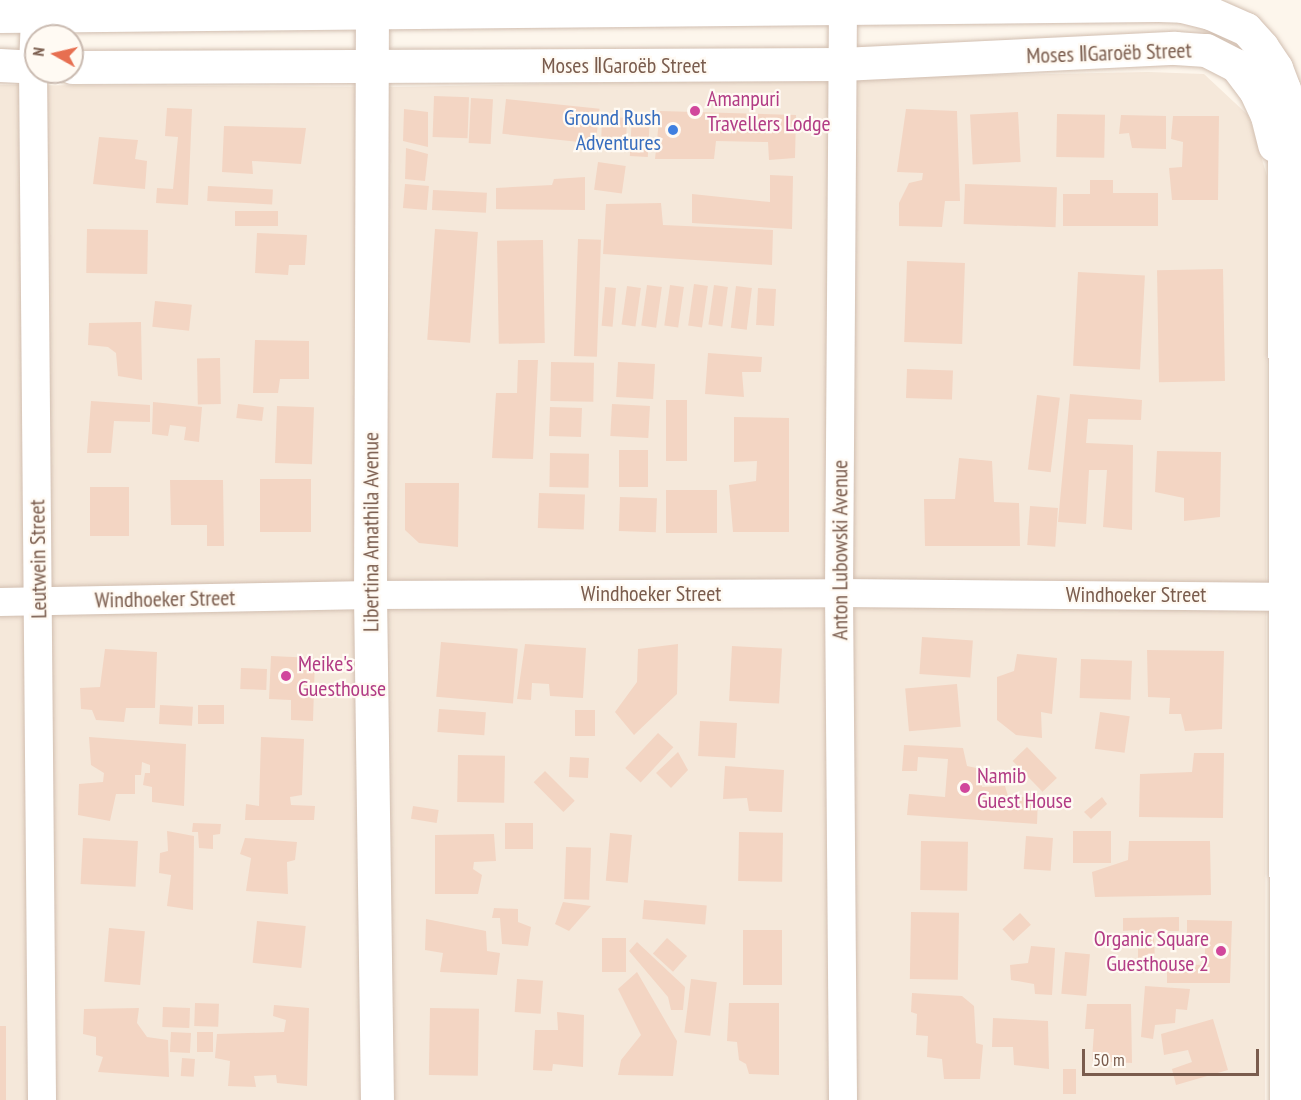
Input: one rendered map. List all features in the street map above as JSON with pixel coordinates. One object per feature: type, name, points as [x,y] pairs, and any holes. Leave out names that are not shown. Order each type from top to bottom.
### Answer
[{"type":"main road","name":"Moses ǁGaroëb Street","points":[[0,16],[35,17],[372,7],[1157,3],[1182,6],[1232,21],[1246,29],[1263,47],[1276,68],[1284,89],[1283,188]]},
{"type":"main road","name":"Libertina Amathila Avenue","points":[[372,7],[370,595],[377,1100]]},
{"type":"main road","name":"Moses ǁGaroëb Street","points":[[84,67],[373,68],[842,64],[1175,48],[1206,50],[1236,65],[1255,90],[1268,116],[1283,188]]},
{"type":"main road","points":[[0,65],[24,66]]},
{"type":"main road","points":[[1283,188],[1293,597],[1286,1100]]},
{"type":"street","name":"Anton Lubowski Avenue","points":[[843,5],[839,593],[843,1100]]},
{"type":"street","name":"Leutwein Street","points":[[35,17],[35,24]]},
{"type":"street","name":"Leutwein Street","points":[[34,84],[42,1100]]},
{"type":"street","name":"Windhoeker Street","points":[[0,602],[370,595],[839,593],[1293,597]]},
{"type":"shaded area","points":[[1148,72],[1204,74],[1249,116],[1267,176],[1265,1100],[0,1100],[0,85],[398,87]]},
{"type":"building","points":[[434,96],[469,97],[468,138],[433,137]]},
{"type":"building","points":[[471,98],[493,99],[491,144],[469,143]]},
{"type":"building","points":[[506,99],[599,109],[596,144],[502,134]]},
{"type":"building","points":[[167,108],[192,109],[188,205],[156,203],[157,188],[173,189],[178,137],[165,136]]},
{"type":"building","points":[[404,109],[428,112],[428,147],[403,141]]},
{"type":"building","points":[[906,109],[957,111],[960,201],[945,201],[942,227],[899,226],[899,203],[909,183],[922,180],[923,173],[897,172]]},
{"type":"building","points":[[660,111],[796,115],[795,158],[769,160],[768,142],[716,141],[714,159],[655,159]]},
{"type":"building","points":[[1018,112],[1021,162],[973,164],[970,115]]},
{"type":"building","points":[[632,114],[650,115],[648,157],[630,156]]},
{"type":"building","points":[[1057,114],[1105,115],[1104,158],[1056,157]]},
{"type":"building","points":[[1121,115],[1166,116],[1166,149],[1132,148],[1129,133],[1119,134]]},
{"type":"building","points":[[1173,116],[1219,116],[1218,200],[1172,200],[1169,168],[1182,167],[1183,142],[1171,139]]},
{"type":"building","points":[[602,117],[627,118],[626,150],[601,149]]},
{"type":"building","points":[[224,126],[306,128],[301,164],[252,161],[253,174],[222,172]]},
{"type":"building","points":[[99,137],[138,140],[135,159],[147,161],[145,189],[93,184]]},
{"type":"building","points":[[406,148],[428,154],[425,181],[405,179]]},
{"type":"building","points":[[598,162],[626,166],[622,194],[594,190]]},
{"type":"building","points":[[770,175],[793,176],[792,229],[692,223],[692,194],[770,202]]},
{"type":"building","points":[[585,177],[585,210],[496,209],[496,188],[552,185],[554,179]]},
{"type":"building","points":[[1090,180],[1113,180],[1113,193],[1158,193],[1158,226],[1063,226],[1063,194],[1090,194]]},
{"type":"building","points":[[405,184],[429,186],[427,210],[403,208]]},
{"type":"building","points":[[965,184],[1057,187],[1056,227],[964,224]]},
{"type":"building","points":[[208,186],[273,189],[272,204],[207,201]]},
{"type":"building","points":[[433,190],[487,193],[486,213],[432,210]]},
{"type":"building","points":[[661,203],[663,225],[773,230],[772,265],[603,254],[606,204]]},
{"type":"building","points":[[235,211],[278,211],[278,226],[235,226]]},
{"type":"building","points":[[87,229],[148,230],[147,274],[86,273]]},
{"type":"building","points":[[435,229],[478,232],[470,343],[427,340]]},
{"type":"building","points":[[257,233],[307,235],[305,265],[289,265],[288,275],[255,273]]},
{"type":"building","points":[[578,239],[601,240],[597,357],[574,356]]},
{"type":"building","points":[[543,240],[545,343],[499,344],[497,241]]},
{"type":"building","points":[[907,261],[965,263],[962,344],[904,342]]},
{"type":"building","points":[[1223,269],[1225,381],[1159,382],[1157,270]]},
{"type":"building","points":[[1078,272],[1145,276],[1140,369],[1073,366]]},
{"type":"building","points":[[694,284],[708,286],[702,328],[688,326]]},
{"type":"building","points":[[647,285],[662,287],[656,328],[641,326]]},
{"type":"building","points":[[670,285],[684,287],[678,328],[664,326]]},
{"type":"building","points":[[714,285],[728,287],[722,327],[708,325]]},
{"type":"building","points":[[627,286],[641,288],[635,327],[622,325]]},
{"type":"building","points":[[736,286],[752,288],[747,330],[731,328]]},
{"type":"building","points":[[605,287],[616,288],[613,327],[602,326]]},
{"type":"building","points":[[758,288],[776,289],[774,326],[756,325]]},
{"type":"building","points":[[155,301],[192,305],[189,331],[152,327]]},
{"type":"building","points":[[141,322],[142,380],[118,376],[116,353],[108,347],[88,345],[89,323]]},
{"type":"building","points":[[255,340],[309,341],[309,379],[280,379],[278,393],[253,393]]},
{"type":"building","points":[[708,353],[762,357],[761,372],[742,372],[744,397],[705,394]]},
{"type":"building","points":[[197,358],[220,358],[221,404],[198,404]]},
{"type":"building","points":[[518,360],[538,360],[533,459],[492,458],[496,393],[517,393]]},
{"type":"building","points":[[551,362],[594,363],[593,402],[550,401]]},
{"type":"building","points":[[618,362],[655,364],[653,399],[616,397]]},
{"type":"building","points":[[907,369],[953,371],[952,400],[906,398]]},
{"type":"building","points":[[1070,394],[1142,400],[1141,420],[1088,419],[1086,443],[1133,445],[1132,530],[1103,527],[1107,470],[1089,470],[1086,524],[1058,522]]},
{"type":"building","points":[[1037,395],[1060,398],[1051,472],[1028,469]]},
{"type":"building","points":[[666,400],[687,400],[687,461],[666,461]]},
{"type":"building","points":[[91,401],[150,405],[150,422],[114,421],[111,453],[87,453]]},
{"type":"building","points":[[153,402],[202,407],[199,442],[184,440],[186,427],[170,425],[168,436],[152,434]]},
{"type":"building","points":[[238,404],[264,407],[262,421],[236,418]]},
{"type":"building","points":[[612,404],[650,406],[648,438],[610,436]]},
{"type":"building","points":[[277,406],[314,407],[312,464],[275,463]]},
{"type":"building","points":[[550,407],[582,408],[581,437],[549,436]]},
{"type":"building","points":[[734,417],[789,418],[789,532],[733,532],[729,485],[756,481],[757,461],[734,462]]},
{"type":"building","points":[[619,450],[648,450],[648,487],[619,487]]},
{"type":"building","points":[[1157,451],[1221,452],[1220,517],[1184,521],[1184,498],[1155,492]]},
{"type":"building","points":[[550,453],[589,454],[588,488],[549,487]]},
{"type":"building","points":[[959,458],[992,461],[994,502],[1019,503],[1020,546],[925,546],[924,499],[955,499]]},
{"type":"building","points":[[260,479],[311,479],[311,532],[260,532]]},
{"type":"building","points":[[170,480],[223,480],[224,546],[207,546],[207,525],[171,525]]},
{"type":"building","points":[[405,483],[459,483],[458,547],[419,543],[405,530]]},
{"type":"building","points":[[90,487],[129,487],[129,536],[90,536]]},
{"type":"building","points":[[666,490],[717,490],[717,533],[666,533]]},
{"type":"building","points":[[539,493],[585,495],[584,530],[538,528]]},
{"type":"building","points":[[620,497],[657,498],[656,532],[619,531]]},
{"type":"building","points":[[1030,506],[1058,508],[1055,547],[1027,545]]},
{"type":"building","points":[[922,637],[973,641],[970,677],[919,674]]},
{"type":"building","points":[[441,642],[518,649],[513,704],[436,697]]},
{"type":"building","points":[[525,644],[586,648],[583,698],[550,696],[549,684],[532,683],[531,700],[517,699]]},
{"type":"building","points":[[678,644],[677,694],[634,735],[615,712],[637,682],[638,649]]},
{"type":"building","points":[[732,646],[782,649],[779,704],[729,701]]},
{"type":"building","points":[[105,649],[157,652],[155,708],[126,708],[124,722],[96,720],[92,710],[81,709],[80,688],[100,687]]},
{"type":"building","points":[[1147,650],[1224,651],[1222,729],[1185,731],[1181,714],[1169,714],[1170,698],[1148,697]]},
{"type":"building","points":[[1017,654],[1057,658],[1052,714],[1041,712],[1042,738],[1016,735],[997,720],[997,677],[1014,671]]},
{"type":"building","points":[[271,656],[315,658],[313,721],[291,720],[291,700],[269,699]]},
{"type":"building","points":[[1081,659],[1132,661],[1131,700],[1080,698]]},
{"type":"building","points":[[241,668],[267,669],[266,690],[240,689]]},
{"type":"building","points":[[957,684],[961,727],[909,731],[905,689]]},
{"type":"building","points":[[160,705],[193,707],[192,726],[159,724]]},
{"type":"building","points":[[198,705],[224,705],[224,724],[198,724]]},
{"type":"building","points":[[439,709],[486,712],[484,735],[437,732]]},
{"type":"building","points":[[575,710],[595,710],[595,736],[575,736]]},
{"type":"building","points":[[1100,712],[1130,716],[1125,753],[1095,749]]},
{"type":"building","points":[[700,721],[737,723],[735,758],[698,756]]},
{"type":"building","points":[[658,733],[673,747],[641,782],[625,768]]},
{"type":"building","points":[[89,737],[186,744],[184,806],[152,802],[152,787],[143,785],[145,773],[150,773],[150,765],[142,762],[141,775],[135,775],[135,794],[116,794],[110,821],[78,815],[79,784],[103,782],[104,773],[91,765]]},
{"type":"building","points":[[261,737],[304,739],[302,795],[290,797],[291,805],[315,806],[314,820],[245,820],[246,804],[259,806]]},
{"type":"building","points":[[904,745],[963,748],[967,766],[981,769],[982,787],[1005,786],[1008,796],[1038,798],[1037,824],[907,815],[909,794],[945,797],[948,759],[918,757],[917,771],[902,771]]},
{"type":"building","points":[[1027,747],[1057,778],[1042,792],[1013,761]]},
{"type":"building","points":[[678,752],[688,770],[671,788],[656,773]]},
{"type":"building","points":[[1194,753],[1224,753],[1223,818],[1139,817],[1140,774],[1192,772]]},
{"type":"building","points":[[458,755],[505,756],[504,803],[457,802]]},
{"type":"building","points":[[570,757],[589,758],[588,778],[569,777]]},
{"type":"building","points":[[725,766],[784,770],[782,812],[749,811],[747,798],[723,799]]},
{"type":"building","points":[[545,771],[575,801],[563,812],[534,782]]},
{"type":"building","points":[[1102,797],[1107,804],[1091,819],[1084,812]]},
{"type":"building","points":[[413,806],[439,810],[437,823],[411,819]]},
{"type":"building","points":[[193,823],[221,824],[220,834],[213,835],[213,849],[199,848],[198,832],[192,832]]},
{"type":"building","points":[[505,823],[533,823],[533,849],[505,849]]},
{"type":"building","points":[[167,831],[194,836],[193,910],[167,906],[171,875],[159,873],[160,853],[168,851]]},
{"type":"building","points":[[1073,831],[1111,831],[1111,863],[1073,863]]},
{"type":"building","points":[[739,832],[783,833],[782,882],[738,881]]},
{"type":"building","points":[[610,833],[632,835],[628,883],[606,881]]},
{"type":"building","points":[[494,834],[496,861],[474,862],[473,869],[482,875],[478,894],[435,894],[435,835]]},
{"type":"building","points":[[1026,836],[1053,838],[1051,871],[1024,869]]},
{"type":"building","points":[[83,838],[138,841],[136,887],[81,884]]},
{"type":"building","points":[[245,838],[297,842],[295,860],[287,862],[288,894],[246,891],[251,858],[240,854]]},
{"type":"building","points":[[921,841],[968,842],[967,891],[920,890]]},
{"type":"building","points":[[1129,841],[1210,841],[1211,895],[1095,897],[1092,872],[1128,860]]},
{"type":"building","points":[[566,847],[591,848],[589,900],[564,899]]},
{"type":"building","points":[[644,900],[707,905],[705,924],[642,919]]},
{"type":"building","points":[[563,902],[591,906],[569,931],[555,924]]},
{"type":"building","points":[[494,908],[518,909],[518,922],[531,927],[528,946],[502,944],[500,918],[492,918]]},
{"type":"building","points":[[911,912],[959,913],[958,980],[910,979]]},
{"type":"building","points":[[1020,913],[1031,925],[1013,941],[1002,929]]},
{"type":"building","points":[[1179,917],[1179,931],[1154,931],[1155,967],[1138,967],[1138,930],[1123,931],[1123,918]]},
{"type":"building","points":[[426,919],[486,931],[487,951],[500,953],[497,975],[440,972],[443,953],[425,950]]},
{"type":"building","points":[[1187,920],[1232,921],[1230,983],[1167,983],[1167,964],[1205,965],[1205,936],[1187,935]]},
{"type":"building","points":[[257,921],[306,926],[301,968],[253,963]]},
{"type":"building","points":[[109,928],[145,931],[140,985],[104,982]]},
{"type":"building","points":[[743,930],[782,930],[782,985],[743,985]]},
{"type":"building","points":[[602,938],[626,938],[626,972],[602,972]]},
{"type":"building","points":[[667,938],[687,956],[673,972],[653,954]]},
{"type":"building","points":[[637,942],[685,987],[683,1010],[671,1010],[668,997],[629,951]]},
{"type":"building","points":[[1031,946],[1055,948],[1052,995],[1035,994],[1034,984],[1011,980],[1010,965],[1028,963]]},
{"type":"building","points":[[1065,952],[1090,954],[1086,996],[1061,994]]},
{"type":"building","points":[[637,972],[677,1041],[673,1076],[618,1075],[621,1060],[641,1035],[618,989]]},
{"type":"building","points":[[517,979],[543,981],[541,1014],[515,1012]]},
{"type":"building","points":[[691,979],[717,982],[710,1036],[684,1033]]},
{"type":"building","points":[[1145,986],[1190,989],[1187,1010],[1176,1009],[1175,1023],[1155,1025],[1153,1039],[1141,1037]]},
{"type":"building","points":[[912,993],[962,996],[974,1006],[976,1043],[983,1045],[980,1079],[944,1079],[942,1059],[927,1057],[928,1036],[916,1035],[917,1014],[911,1012]]},
{"type":"building","points":[[195,1003],[219,1004],[218,1027],[194,1026]]},
{"type":"building","points":[[729,1003],[779,1003],[779,1075],[749,1074],[746,1064],[739,1060],[737,1042],[727,1041]]},
{"type":"building","points":[[1087,1004],[1131,1004],[1132,1063],[1092,1061],[1094,1029],[1085,1029]]},
{"type":"building","points":[[274,1005],[309,1008],[307,1086],[277,1083],[276,1075],[254,1076],[256,1087],[228,1086],[230,1061],[215,1058],[217,1034],[284,1032],[286,1020],[273,1016]]},
{"type":"building","points":[[163,1007],[190,1008],[189,1028],[162,1027]]},
{"type":"building","points":[[139,1008],[137,1023],[147,1037],[168,1040],[169,1077],[98,1072],[103,1057],[96,1055],[96,1037],[83,1034],[84,1009]]},
{"type":"building","points":[[430,1008],[479,1009],[478,1076],[429,1075]]},
{"type":"building","points":[[557,1012],[584,1015],[583,1067],[553,1064],[552,1071],[533,1070],[535,1030],[558,1030]]},
{"type":"building","points":[[993,1018],[1048,1021],[1049,1069],[1014,1065],[1013,1047],[992,1047]]},
{"type":"building","points":[[1213,1019],[1228,1070],[1176,1085],[1172,1069],[1192,1062],[1188,1050],[1164,1055],[1161,1034]]},
{"type":"building","points":[[0,1026],[6,1026],[6,1100],[0,1100]]},
{"type":"building","points":[[171,1032],[191,1033],[190,1053],[170,1052]]},
{"type":"building","points":[[197,1032],[213,1032],[213,1052],[197,1052]]},
{"type":"building","points":[[182,1058],[195,1059],[194,1077],[181,1076]]},
{"type":"building","points":[[1063,1069],[1076,1069],[1076,1094],[1063,1094]]},
{"type":"place","name":"Amanpuri Travellers Lodge","points":[[695,111]]},
{"type":"place","name":"Ground Rush Adventures","points":[[673,130]]},
{"type":"place","name":"Meike's Guesthouse","points":[[286,676]]},
{"type":"place","name":"Namib Guest House","points":[[965,788]]},
{"type":"place","name":"Organic Square Guesthouse 2","points":[[1221,951]]}]
